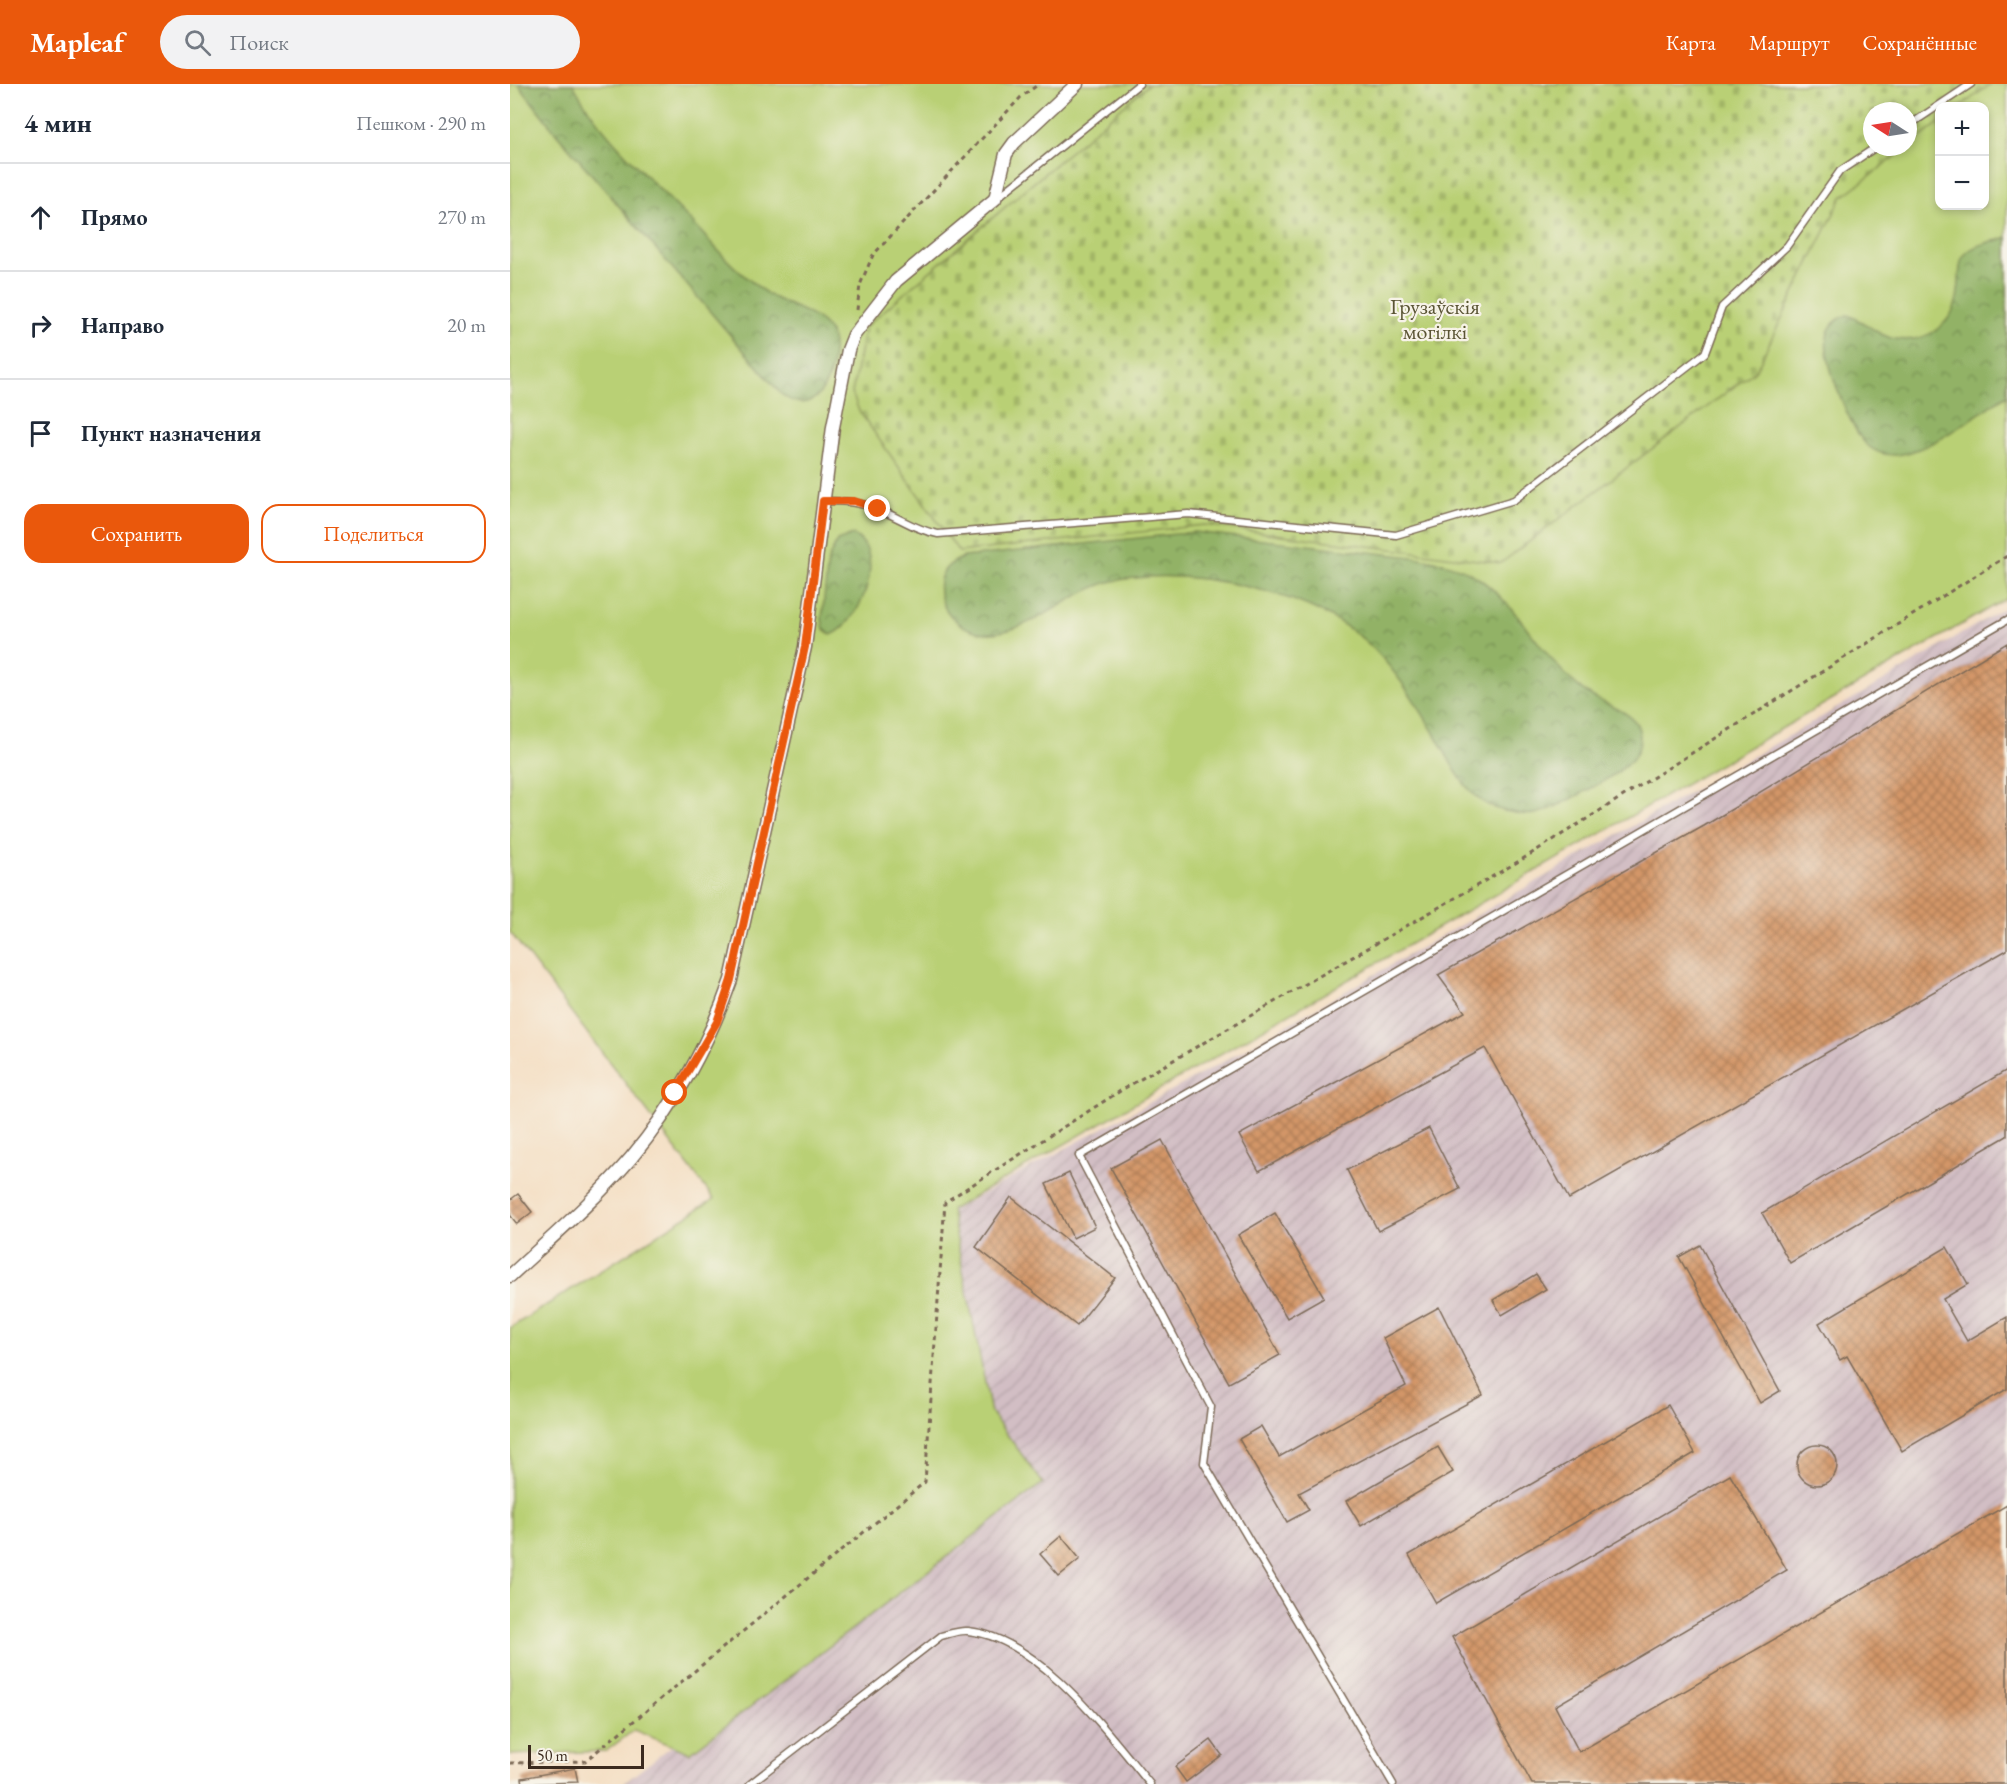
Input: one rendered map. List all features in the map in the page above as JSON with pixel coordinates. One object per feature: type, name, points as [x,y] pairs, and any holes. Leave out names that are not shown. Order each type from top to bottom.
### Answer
[{"type":"street","points":[[512,1269],[632,1157],[675,1093],[717,1022],[731,980],[805,647],[841,378],[854,335],[896,281],[995,199],[1006,154],[1014,143],[1077,84]]},
{"type":"lane","points":[[995,199],[1139,84]]},
{"type":"lane","points":[[1917,120],[1971,84]]},
{"type":"lane","points":[[823,501],[854,501],[878,509],[914,528],[938,534],[1188,514],[1396,535],[1514,500],[1705,353],[1722,307],[1787,246],[1840,171],[1863,156]]},
{"type":"lane","points":[[1393,1784],[1204,1463],[1211,1407],[1078,1156],[2007,620]]},
{"type":"lane","points":[[750,1784],[941,1636],[965,1630],[987,1634],[1039,1663],[1087,1708],[1150,1784]]},
{"type":"path","points":[[854,335],[860,285],[873,255],[1022,97],[1039,84]]},
{"type":"path","points":[[510,1763],[585,1761],[926,1482],[945,1202],[1125,1088],[1521,860],[2007,556]]},
{"type":"shaded area","points":[[2007,606],[2007,1784],[623,1784],[673,1745],[691,1752],[1043,1483],[991,1413],[951,1211],[1207,1071],[1889,678]]},
{"type":"green space","points":[[510,84],[2007,84],[2007,598],[951,1210],[991,1413],[1043,1483],[690,1753],[634,1730],[606,1751],[510,1755],[510,1328],[714,1199],[510,932]]},
{"type":"green space","points":[[518,84],[573,84],[584,103],[610,137],[731,264],[766,293],[810,314],[823,323],[832,339],[833,353],[827,382],[819,394],[809,401],[796,402],[781,394],[556,133]]},
{"type":"green space","name":"Грузаўскія могілкі","points":[[1149,84],[1991,84],[1966,102],[1935,102],[1935,126],[1917,140],[1917,102],[1863,102],[1863,156],[1896,156],[1842,197],[1756,370],[1501,563],[1204,525],[959,552],[859,411],[852,393],[865,327]]},
{"type":"green space","points":[[2007,237],[2007,395],[1953,431],[1923,447],[1895,455],[1872,449],[1853,424],[1833,377],[1827,348],[1831,326],[1847,315],[1890,338],[1907,340],[1938,329],[1956,303],[1962,259],[1976,247]]},
{"type":"green space","points":[[1194,532],[1420,558],[1447,564],[1472,574],[1505,602],[1561,670],[1577,685],[1595,698],[1623,712],[1636,723],[1640,736],[1634,757],[1617,772],[1588,790],[1545,811],[1520,814],[1504,811],[1486,804],[1468,788],[1414,700],[1374,649],[1335,619],[1305,604],[1273,593],[1221,581],[1167,576],[1131,578],[1113,581],[1094,588],[1032,621],[1012,629],[992,633],[972,630],[954,619],[944,606],[941,597],[940,581],[943,572],[952,563],[964,557]]},
{"type":"green space","points":[[853,535],[864,544],[869,556],[870,571],[866,588],[852,618],[842,629],[831,635],[824,629],[822,619],[828,560],[837,541]]},
{"type":"building","points":[[2007,643],[2007,950],[1569,1199],[1485,1048],[1259,1171],[1239,1135],[1465,1012],[1438,975],[1704,826]]},
{"type":"building","points":[[2007,1070],[2007,1136],[1790,1263],[1762,1213]]},
{"type":"building","points":[[1429,1128],[1460,1189],[1378,1231],[1347,1170]]},
{"type":"building","points":[[1162,1140],[1280,1355],[1229,1383],[1111,1168]]},
{"type":"building","points":[[1069,1173],[1095,1227],[1073,1238],[1046,1184]]},
{"type":"building","points":[[518,1194],[532,1212],[517,1224],[510,1215],[510,1200]]},
{"type":"building","points":[[1011,1197],[1115,1278],[1077,1326],[976,1247]]},
{"type":"building","points":[[1275,1213],[1324,1297],[1287,1318],[1238,1235]]},
{"type":"building","points":[[1700,1245],[1780,1391],[1760,1403],[1679,1257]]},
{"type":"building","points":[[1947,1247],[1968,1284],[1943,1299],[1967,1341],[2007,1317],[2007,1389],[1902,1451],[1847,1356],[1840,1360],[1819,1323]]},
{"type":"building","points":[[1536,1274],[1546,1289],[1502,1315],[1493,1300]]},
{"type":"building","points":[[1439,1307],[1483,1395],[1299,1493],[1309,1510],[1287,1522],[1239,1439],[1261,1426],[1279,1457],[1406,1386],[1383,1338]]},
{"type":"building","points":[[1668,1405],[1695,1453],[1436,1603],[1409,1555]]},
{"type":"building","points":[[1817,1445],[1831,1451],[1837,1465],[1831,1479],[1817,1485],[1803,1479],[1797,1465],[1803,1451]]},
{"type":"building","points":[[1438,1447],[1453,1472],[1361,1526],[1346,1501]]},
{"type":"building","points":[[1730,1475],[1787,1570],[1555,1706],[1579,1752],[2007,1505],[2007,1784],[1532,1784],[1452,1637]]},
{"type":"building","points":[[1061,1536],[1080,1559],[1059,1576],[1040,1554]]},
{"type":"building","points":[[1211,1740],[1222,1755],[1186,1782],[1175,1767]]},
{"type":"building","points":[[575,1768],[578,1782],[523,1784],[522,1778]]},
{"type":"route","points":[[675,1093],[717,1022],[731,980],[805,647],[823,501],[854,501],[878,509]]}]
